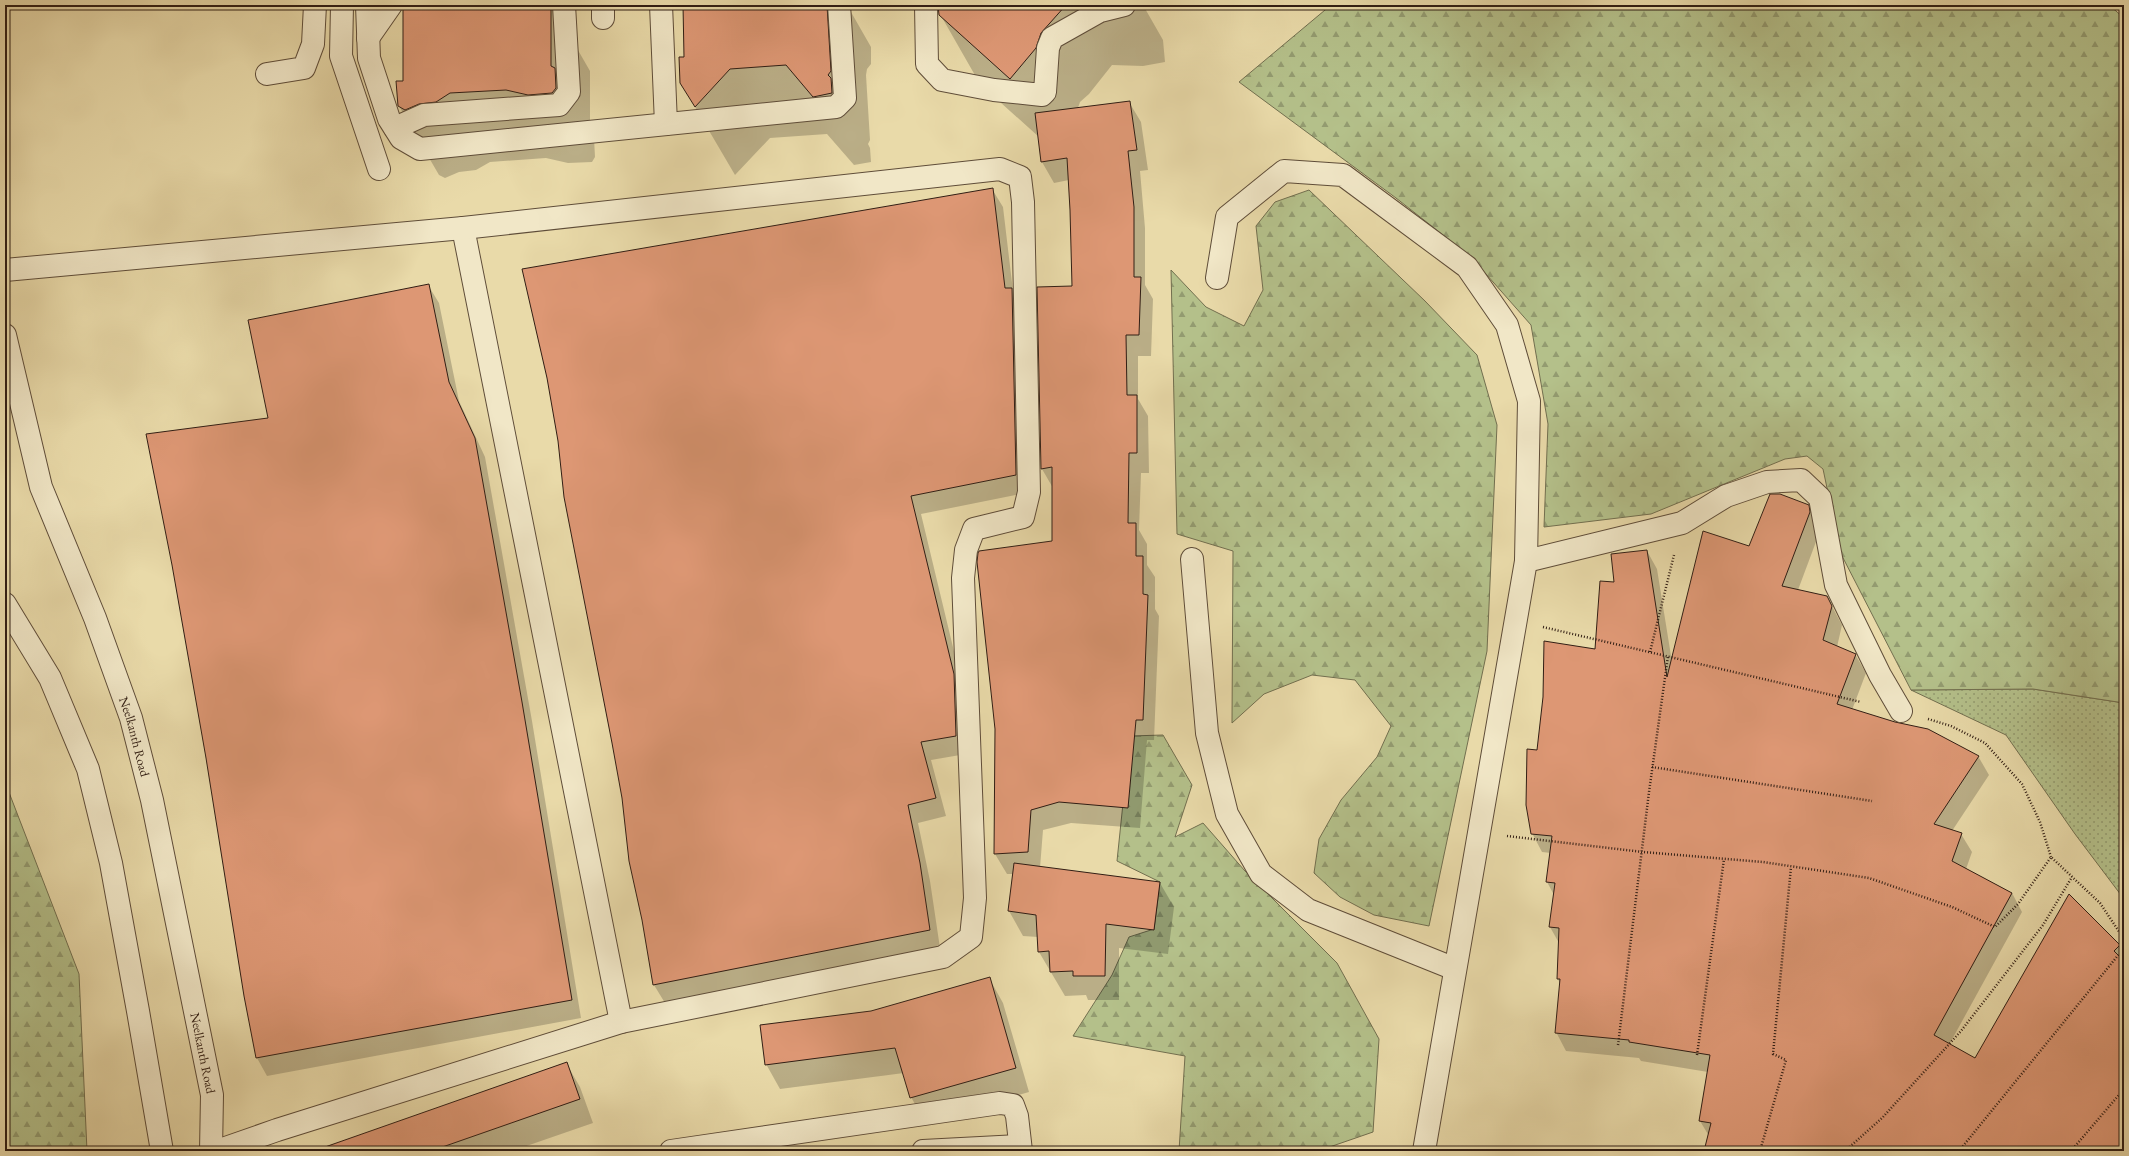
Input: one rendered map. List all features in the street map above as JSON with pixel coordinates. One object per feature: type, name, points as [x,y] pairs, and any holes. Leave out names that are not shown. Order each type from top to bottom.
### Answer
[{"type":"street","points":[[267,74],[304,68],[313,44],[315,5]]},
{"type":"street","points":[[342,5],[342,56],[379,170]]},
{"type":"street","points":[[367,5],[369,58],[388,119],[401,138],[420,149],[836,107],[845,98],[839,5]]},
{"type":"street","points":[[368,38],[391,5]]},
{"type":"street","points":[[395,128],[424,116],[559,105],[569,92],[564,5]]},
{"type":"street","points":[[661,5],[666,124]]},
{"type":"street","points":[[926,5],[927,64],[942,80],[994,90],[1042,95],[1045,92],[1048,48],[1052,38],[1100,11],[1124,5]]},
{"type":"street","points":[[5,270],[463,228],[1000,170],[1020,177],[1023,202],[1029,492],[1023,517],[974,529],[966,550],[964,578],[975,898],[971,937],[943,957],[621,1022],[277,1130],[217,1151]]},
{"type":"street","points":[[1217,278],[1227,217],[1284,171],[1343,175],[1467,267],[1506,325],[1529,401],[1526,560],[1424,1151]]},
{"type":"street","points":[[463,228],[621,1022]]},
{"type":"street","name":"Neelkanth Road","points":[[5,336],[41,487],[94,618],[131,718],[152,800],[212,1095],[211,1151]]},
{"type":"street","points":[[1526,560],[1682,522],[1726,496],[1766,482],[1801,480],[1820,498],[1836,585],[1880,674],[1901,712]]},
{"type":"street","points":[[1192,559],[1207,733],[1227,814],[1261,874],[1308,910],[1455,969]]},
{"type":"street","points":[[5,604],[50,678],[88,769],[111,863],[162,1151]]},
{"type":"street","points":[[671,1151],[1000,1103],[1013,1105],[1017,1116],[1020,1148],[923,1151]]},
{"type":"path","points":[[1650,652],[1682,522]]},
{"type":"path","points":[[1515,621],[1901,712],[1951,726],[1985,743],[2022,784],[2040,822],[2051,857],[2100,903],[2124,939]]},
{"type":"path","points":[[1618,1045],[1652,766],[1668,656]]},
{"type":"path","points":[[1652,766],[1872,801]]},
{"type":"path","points":[[1479,833],[1642,852],[1724,859],[1868,878],[1952,907],[1995,927],[2018,904],[2051,857]]},
{"type":"path","points":[[1698,1055],[1724,859]]},
{"type":"path","points":[[1760,1151],[1786,1060],[1773,1054],[1791,867]]},
{"type":"path","points":[[1845,1151],[1883,1117],[1961,1032],[2043,925],[2072,877]]},
{"type":"path","points":[[1959,1151],[2124,948]]},
{"type":"path","points":[[2071,1151],[2124,1088]]},
{"type":"green space","points":[[1331,5],[2109,5],[2124,18],[2124,703],[2033,689],[1911,690],[1841,554],[1823,469],[1807,456],[1785,459],[1651,514],[1544,527],[1548,424],[1531,325],[1471,257],[1396,198],[1239,82]]},
{"type":"green space","points":[[1309,190],[1425,301],[1477,355],[1497,425],[1487,651],[1429,926],[1374,915],[1340,897],[1314,873],[1319,839],[1341,800],[1377,757],[1391,726],[1355,680],[1312,675],[1264,694],[1232,723],[1233,551],[1177,534],[1171,270],[1206,307],[1244,326],[1263,290],[1256,226],[1275,202]]},
{"type":"green space","points":[[2033,689],[2124,703],[2124,899],[2075,834],[2006,735],[1911,690]]},
{"type":"green space","points":[[1163,735],[1192,785],[1175,837],[1203,823],[1245,871],[1337,963],[1379,1039],[1373,1132],[1318,1151],[1179,1151],[1185,1056],[1073,1036],[1112,975],[1129,937],[1154,929],[1160,882],[1117,861],[1130,736]]},
{"type":"green space","points":[[5,782],[79,974],[87,1151],[5,1151]]},
{"type":"building","points":[[403,5],[551,5],[551,66],[555,68],[556,88],[552,93],[528,95],[506,90],[450,93],[436,102],[419,104],[405,110],[398,106],[396,81],[403,81]]},
{"type":"building","points":[[683,5],[827,5],[831,71],[828,75],[831,78],[832,93],[813,97],[786,65],[730,69],[695,107],[680,83],[679,57],[684,57]]},
{"type":"building","points":[[938,5],[1066,5],[1041,33],[1036,48],[1010,79],[939,15]]},
{"type":"building","points":[[1130,101],[1137,150],[1128,151],[1134,207],[1134,277],[1141,277],[1139,335],[1126,335],[1127,395],[1137,395],[1137,453],[1129,453],[1128,523],[1136,523],[1136,556],[1143,556],[1143,594],[1148,595],[1143,720],[1136,720],[1128,808],[1059,802],[1031,810],[1028,852],[994,854],[995,729],[977,562],[978,553],[979,551],[1052,541],[1052,467],[1041,469],[1037,287],[1072,286],[1067,158],[1041,162],[1035,113]]},
{"type":"building","points":[[993,188],[1005,288],[1012,288],[1016,475],[911,496],[954,674],[956,736],[921,742],[936,798],[908,805],[920,863],[930,930],[653,985],[642,920],[629,861],[622,798],[612,743],[564,497],[558,441],[547,378],[522,269]]},
{"type":"building","points":[[429,284],[449,382],[475,438],[522,702],[572,1000],[256,1058],[244,996],[206,758],[172,565],[146,434],[268,418],[248,320]]},
{"type":"building","points":[[1770,494],[1780,494],[1809,505],[1810,512],[1782,586],[1827,596],[1832,606],[1823,640],[1856,654],[1837,704],[1895,722],[1928,729],[1979,756],[1934,824],[1962,833],[1952,861],[2012,893],[1934,1035],[1975,1058],[2069,894],[2120,945],[2114,951],[2124,961],[2124,1151],[1704,1151],[1711,1123],[1699,1121],[1710,1055],[1629,1042],[1629,1040],[1555,1033],[1560,979],[1557,979],[1559,928],[1549,927],[1555,883],[1546,882],[1552,836],[1531,834],[1526,805],[1527,749],[1537,750],[1543,697],[1544,641],[1595,649],[1600,581],[1614,582],[1611,554],[1647,550],[1667,677],[1703,531],[1749,546]]},
{"type":"building","points":[[1014,863],[1160,882],[1154,930],[1106,924],[1105,976],[1073,976],[1073,971],[1050,972],[1049,951],[1038,952],[1036,915],[1008,911]]},
{"type":"building","points":[[990,977],[1016,1068],[910,1098],[895,1048],[765,1065],[760,1025],[871,1011]]},
{"type":"building","points":[[567,1062],[580,1099],[431,1151],[326,1151],[325,1147]]}]
